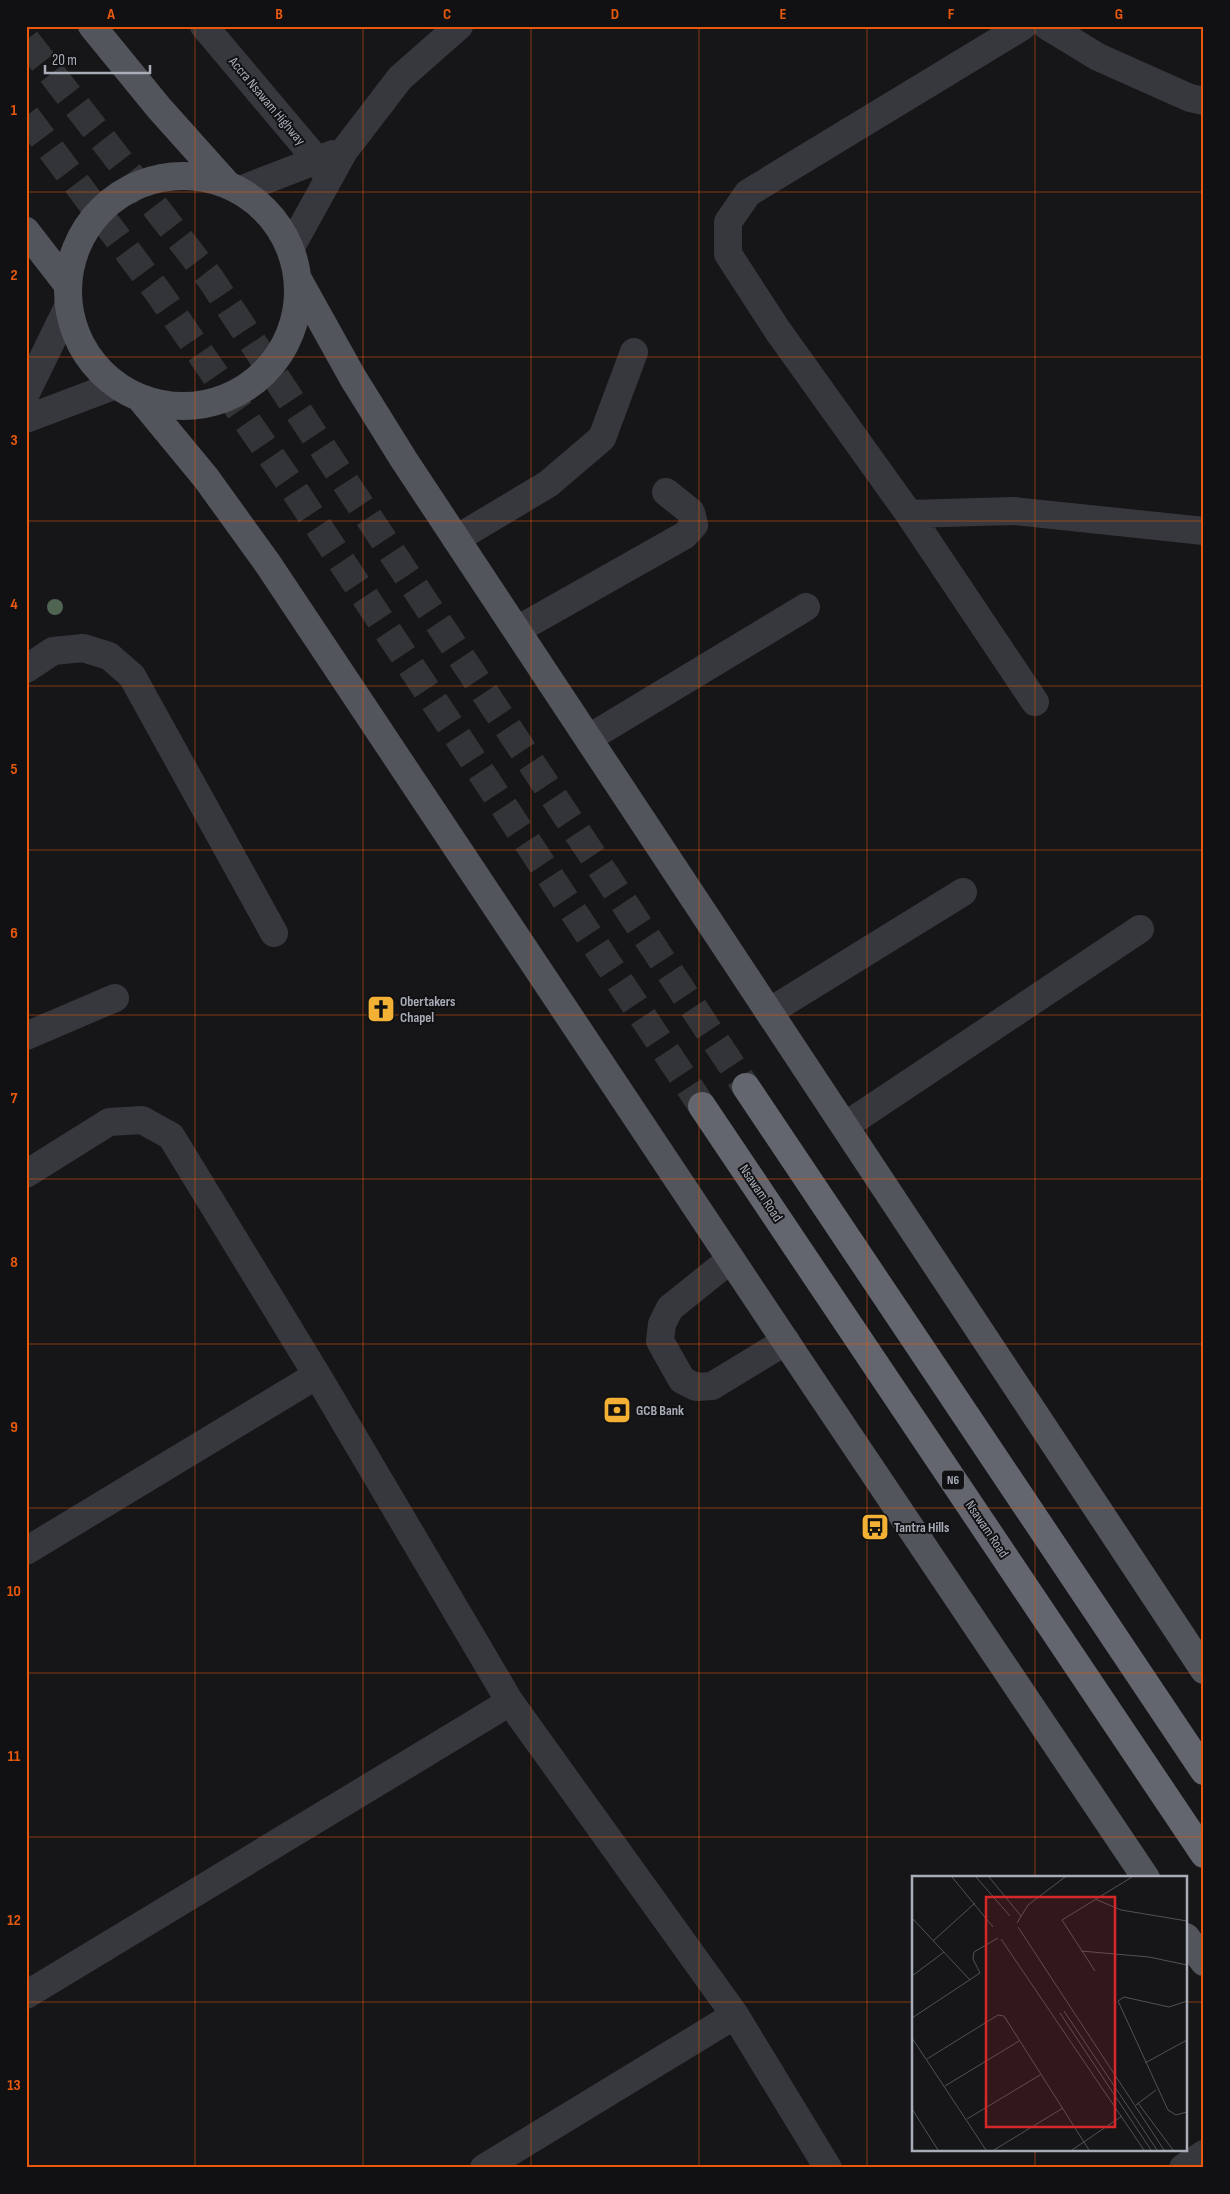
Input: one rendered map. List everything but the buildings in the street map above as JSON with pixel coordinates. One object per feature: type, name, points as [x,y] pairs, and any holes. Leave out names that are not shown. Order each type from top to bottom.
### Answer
[{"type":"highway","points":[[746,1087],[1204,1771]]},
{"type":"highway","name":"Nsawam Road","points":[[702,1106],[1204,1854]]},
{"type":"main road","points":[[92,26],[159,108],[234,187],[261,205],[279,224],[291,247],[299,281],[299,305],[288,341],[266,373],[235,395],[198,406],[159,404],[140,398],[116,385],[93,364],[76,337],[68,296],[69,269],[87,226],[120,194],[162,177],[208,178],[234,187]]},
{"type":"main road","points":[[26,231],[68,296]]},
{"type":"main road","points":[[299,281],[353,378],[456,539],[1204,1670]]},
{"type":"main road","points":[[140,398],[206,478],[268,564],[786,1342],[1145,1876]]},
{"type":"main road","points":[[1188,1940],[1204,1962]]},
{"type":"street","name":"Accra Nsawam Highway","points":[[204,26],[323,168]]},
{"type":"street","points":[[234,187],[323,168],[344,151],[400,78],[459,26]]},
{"type":"street","points":[[1023,26],[748,193],[728,222],[728,254],[778,331],[909,514],[1036,702]]},
{"type":"street","points":[[1047,26],[1098,57],[1190,98],[1204,101]]},
{"type":"street","points":[[291,247],[323,168]]},
{"type":"street","points":[[26,393],[68,296]]},
{"type":"street","points":[[456,539],[548,484],[602,438],[634,352]]},
{"type":"street","points":[[26,419],[116,385]]},
{"type":"street","points":[[517,630],[685,535],[694,525],[691,512],[666,492]]},
{"type":"street","points":[[909,514],[1014,511],[1204,531]]},
{"type":"street","points":[[589,738],[806,607]]},
{"type":"street","points":[[26,669],[53,651],[83,648],[109,656],[132,676],[274,933]]},
{"type":"street","points":[[769,1012],[963,892]]},
{"type":"street","points":[[845,1126],[1140,929]]},
{"type":"street","points":[[26,1036],[115,998]]},
{"type":"street","points":[[26,1174],[109,1122],[142,1120],[171,1136],[317,1375],[510,1702],[735,2016],[828,2168]]},
{"type":"street","points":[[731,1259],[670,1308],[662,1324],[660,1341],[682,1380],[696,1387],[712,1386],[786,1342]]},
{"type":"street","points":[[26,1551],[317,1375]]},
{"type":"street","points":[[26,1995],[510,1702]]},
{"type":"street","points":[[484,2168],[735,2016]]},
{"type":"street","points":[[1183,2168],[1204,2154]]},
{"type":"tunnel","points":[[26,40],[210,278],[746,1087]]},
{"type":"tunnel","points":[[26,116],[158,292],[289,482],[702,1106]]},
{"type":"place","name":"Obertakers Chapel","points":[[381,1009]]},
{"type":"place","name":"GCB Bank","points":[[617,1410]]},
{"type":"place","name":"Tantra Hills","points":[[875,1527]]}]
